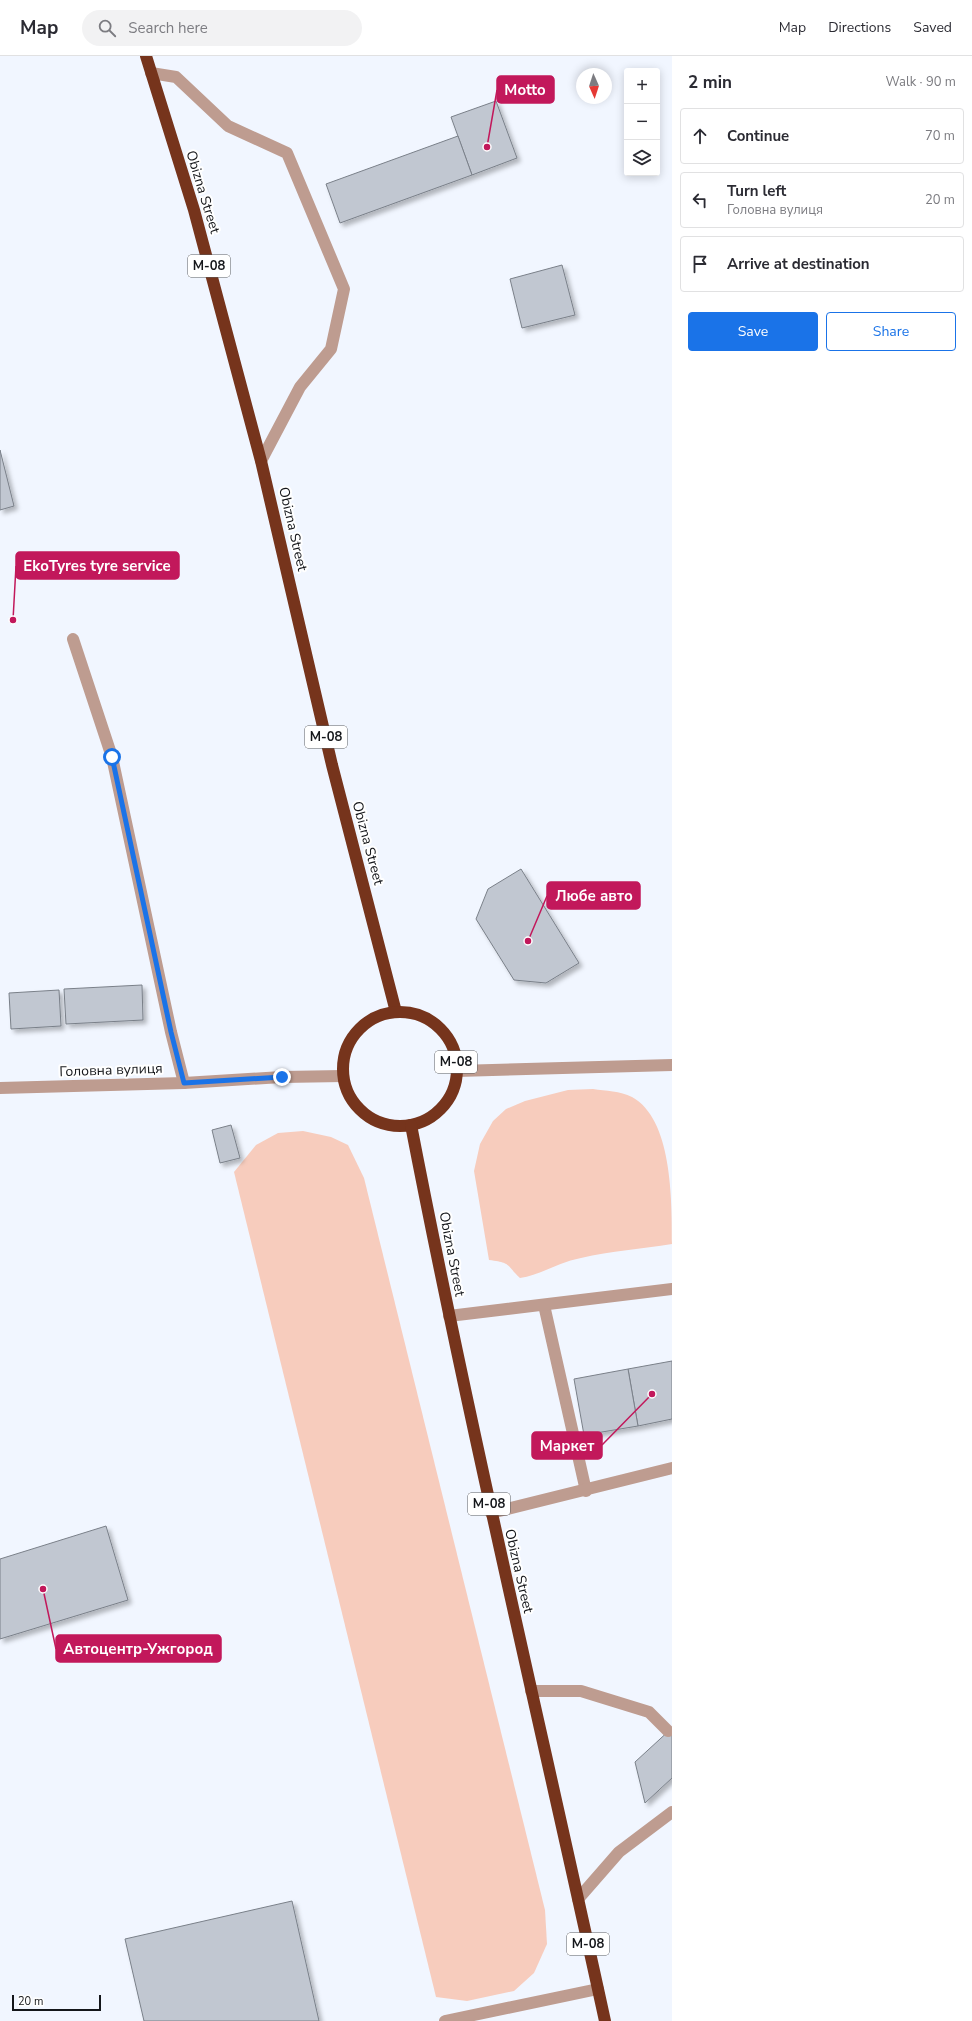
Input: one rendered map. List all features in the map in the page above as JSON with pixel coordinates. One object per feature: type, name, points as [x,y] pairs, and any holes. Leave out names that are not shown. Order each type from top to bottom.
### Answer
[{"type":"highway","name":"Obizna Street","points":[[146,56],[194,210],[261,461],[332,765],[396,1012]]},
{"type":"highway","name":"М-08","points":[[396,1012],[415,1014],[432,1022],[446,1035],[455,1052],[458,1071],[454,1090],[444,1106],[429,1119],[411,1126],[392,1126],[374,1120],[359,1109],[348,1094],[343,1076],[344,1058],[350,1040],[362,1026],[378,1016],[396,1012]]},
{"type":"highway","name":"Obizna Street","points":[[411,1126],[449,1316],[491,1513],[605,2021]]},
{"type":"street","points":[[151,72],[176,77],[228,126],[287,153],[344,289],[331,349],[300,387],[261,461]]},
{"type":"street","points":[[73,640],[112,757],[184,1083]]},
{"type":"street","points":[[458,1071],[672,1065]]},
{"type":"street","name":"Головна вулиця","points":[[0,1088],[184,1083],[282,1077],[343,1076]]},
{"type":"street","points":[[449,1316],[672,1289]]},
{"type":"street","points":[[544,1305],[586,1491]]},
{"type":"street","points":[[491,1513],[586,1491],[672,1468]]},
{"type":"street","points":[[532,1691],[581,1691],[649,1712],[668,1731]]},
{"type":"street","points":[[578,1899],[619,1852],[672,1812]]},
{"type":"street","points":[[445,2021],[598,1989]]},
{"type":"shaded area","points":[[593,1089],[618,1092],[632,1097],[645,1108],[655,1123],[662,1141],[670,1183],[672,1244],[581,1258],[520,1278],[505,1263],[489,1260],[474,1171],[480,1144],[493,1121],[506,1109],[525,1101],[568,1090]]},
{"type":"shaded area","points":[[303,1131],[331,1137],[348,1145],[364,1178],[545,1910],[547,1944],[534,1973],[514,1991],[467,2001],[436,1997],[234,1172],[256,1145],[278,1133]]},
{"type":"building","points":[[496,101],[517,158],[472,175],[451,117]]},
{"type":"building","points":[[458,136],[472,175],[340,223],[326,184]]},
{"type":"building","points":[[562,265],[575,315],[522,328],[510,279]]},
{"type":"building","points":[[0,450],[14,506],[0,510]]},
{"type":"building","points":[[521,869],[579,963],[546,983],[514,980],[476,919],[488,889]]},
{"type":"building","points":[[142,985],[143,1020],[66,1024],[64,989]]},
{"type":"building","points":[[59,990],[61,1026],[11,1029],[9,993]]},
{"type":"building","points":[[231,1125],[240,1158],[220,1163],[212,1130]]},
{"type":"building","points":[[672,1361],[672,1419],[638,1426],[628,1369]]},
{"type":"building","points":[[628,1369],[638,1426],[584,1435],[574,1379]]},
{"type":"building","points":[[106,1526],[128,1600],[0,1639],[0,1559]]},
{"type":"building","points":[[672,1728],[672,1778],[645,1803],[635,1762]]},
{"type":"building","points":[[292,1901],[319,2021],[144,2021],[125,1939]]},
{"type":"place","name":"Motto","points":[[487,147]]},
{"type":"place","name":"EkoTyres tyre service","points":[[13,620]]},
{"type":"place","name":"Любе авто","points":[[528,941]]},
{"type":"place","name":"Маркет","points":[[652,1394]]},
{"type":"place","name":"Автоцентр-Ужгород","points":[[43,1589]]},
{"type":"route","points":[[112,757],[171,1032],[184,1083],[282,1077]]}]
